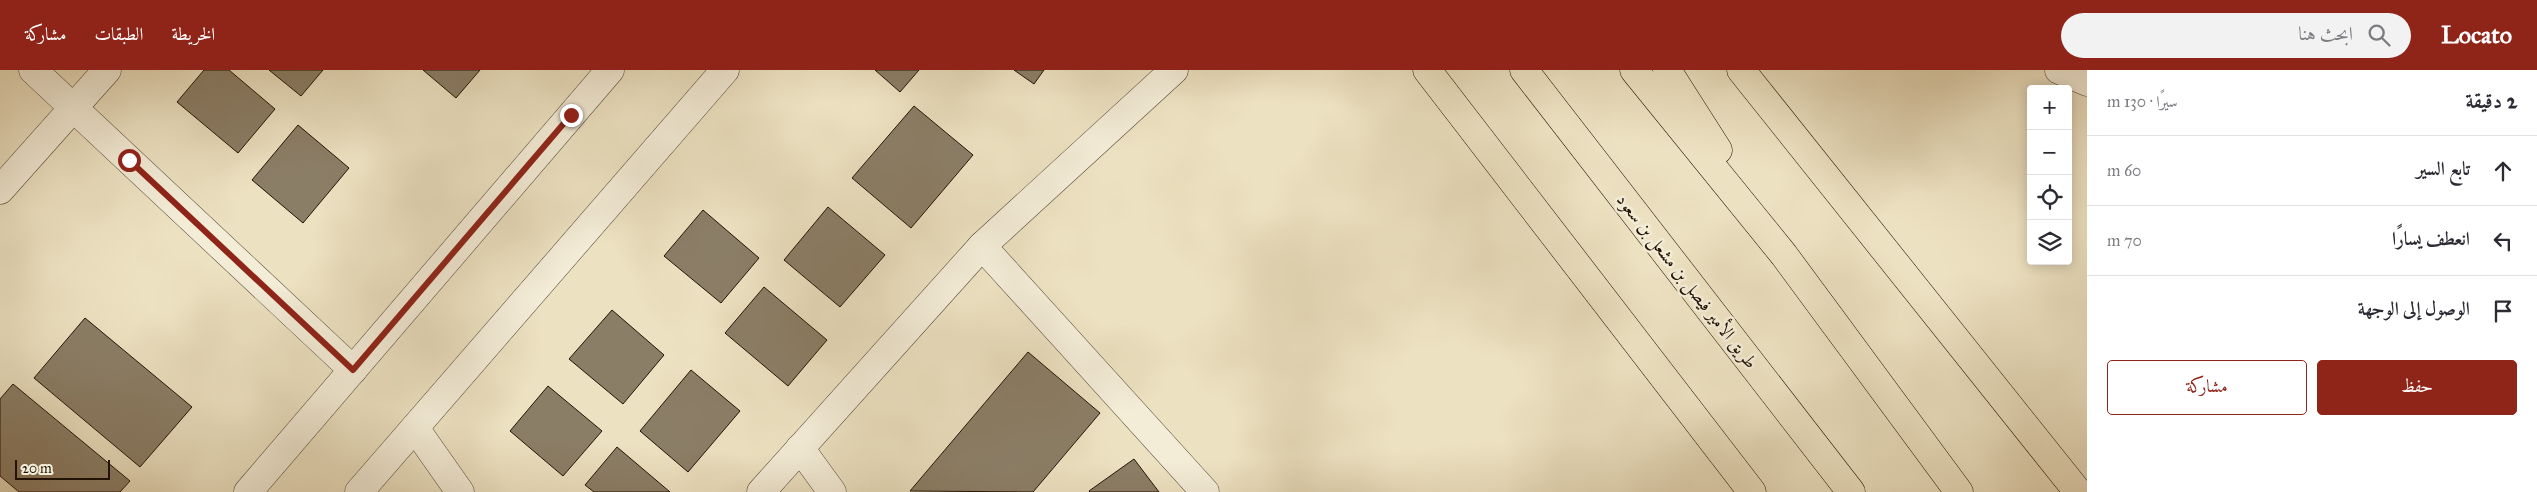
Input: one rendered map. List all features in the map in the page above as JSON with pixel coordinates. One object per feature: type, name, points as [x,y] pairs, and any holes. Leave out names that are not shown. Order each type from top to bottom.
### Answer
[{"type":"main road","points":[[1427,70],[1752,492]]},
{"type":"main road","points":[[1502,70],[1543,122],[1616,188]]},
{"type":"main road","name":"طريق الأمير فيصل بن مشعل بن سعود","points":[[1524,70],[1851,492]]},
{"type":"main road","points":[[1634,70],[1784,255],[1960,492]]},
{"type":"main road","points":[[1668,70],[1784,255]]},
{"type":"main road","points":[[1741,70],[2078,492]]},
{"type":"street","points":[[33,70],[353,370]]},
{"type":"street","points":[[0,190],[107,70]]},
{"type":"street","points":[[248,492],[610,70]]},
{"type":"street","points":[[359,492],[725,70]]},
{"type":"street","points":[[761,492],[982,246],[1174,70]]},
{"type":"street","points":[[2059,70],[2087,82]]},
{"type":"street","points":[[982,246],[1205,492]]},
{"type":"street","points":[[415,428],[460,492]]},
{"type":"street","points":[[800,448],[832,492]]},
{"type":"building","points":[[204,70],[229,70],[275,109],[238,153],[177,102]]},
{"type":"building","points":[[269,70],[323,70],[301,96]]},
{"type":"building","points":[[423,70],[480,70],[456,98]]},
{"type":"building","points":[[875,70],[919,70],[900,92]]},
{"type":"building","points":[[1014,70],[1044,70],[1034,84]]},
{"type":"building","points":[[914,106],[973,155],[911,228],[852,178]]},
{"type":"building","points":[[298,125],[349,168],[303,223],[252,180]]},
{"type":"building","points":[[828,207],[885,255],[840,307],[784,260]]},
{"type":"building","points":[[703,210],[759,258],[721,303],[664,256]]},
{"type":"building","points":[[764,287],[827,340],[788,386],[725,333]]},
{"type":"building","points":[[612,310],[664,355],[623,404],[569,359]]},
{"type":"building","points":[[85,318],[192,407],[140,467],[34,378]]},
{"type":"building","points":[[1028,352],[1100,413],[1033,492],[910,491]]},
{"type":"building","points":[[691,370],[740,411],[688,472],[640,431]]},
{"type":"building","points":[[13,384],[130,481],[120,492],[19,492],[0,476],[0,399]]},
{"type":"building","points":[[548,386],[602,431],[563,476],[510,431]]},
{"type":"building","points":[[617,447],[670,492],[594,492],[585,485]]},
{"type":"building","points":[[1134,459],[1159,492],[1089,491]]},
{"type":"route","points":[[129,160],[353,370],[571,115]]}]
